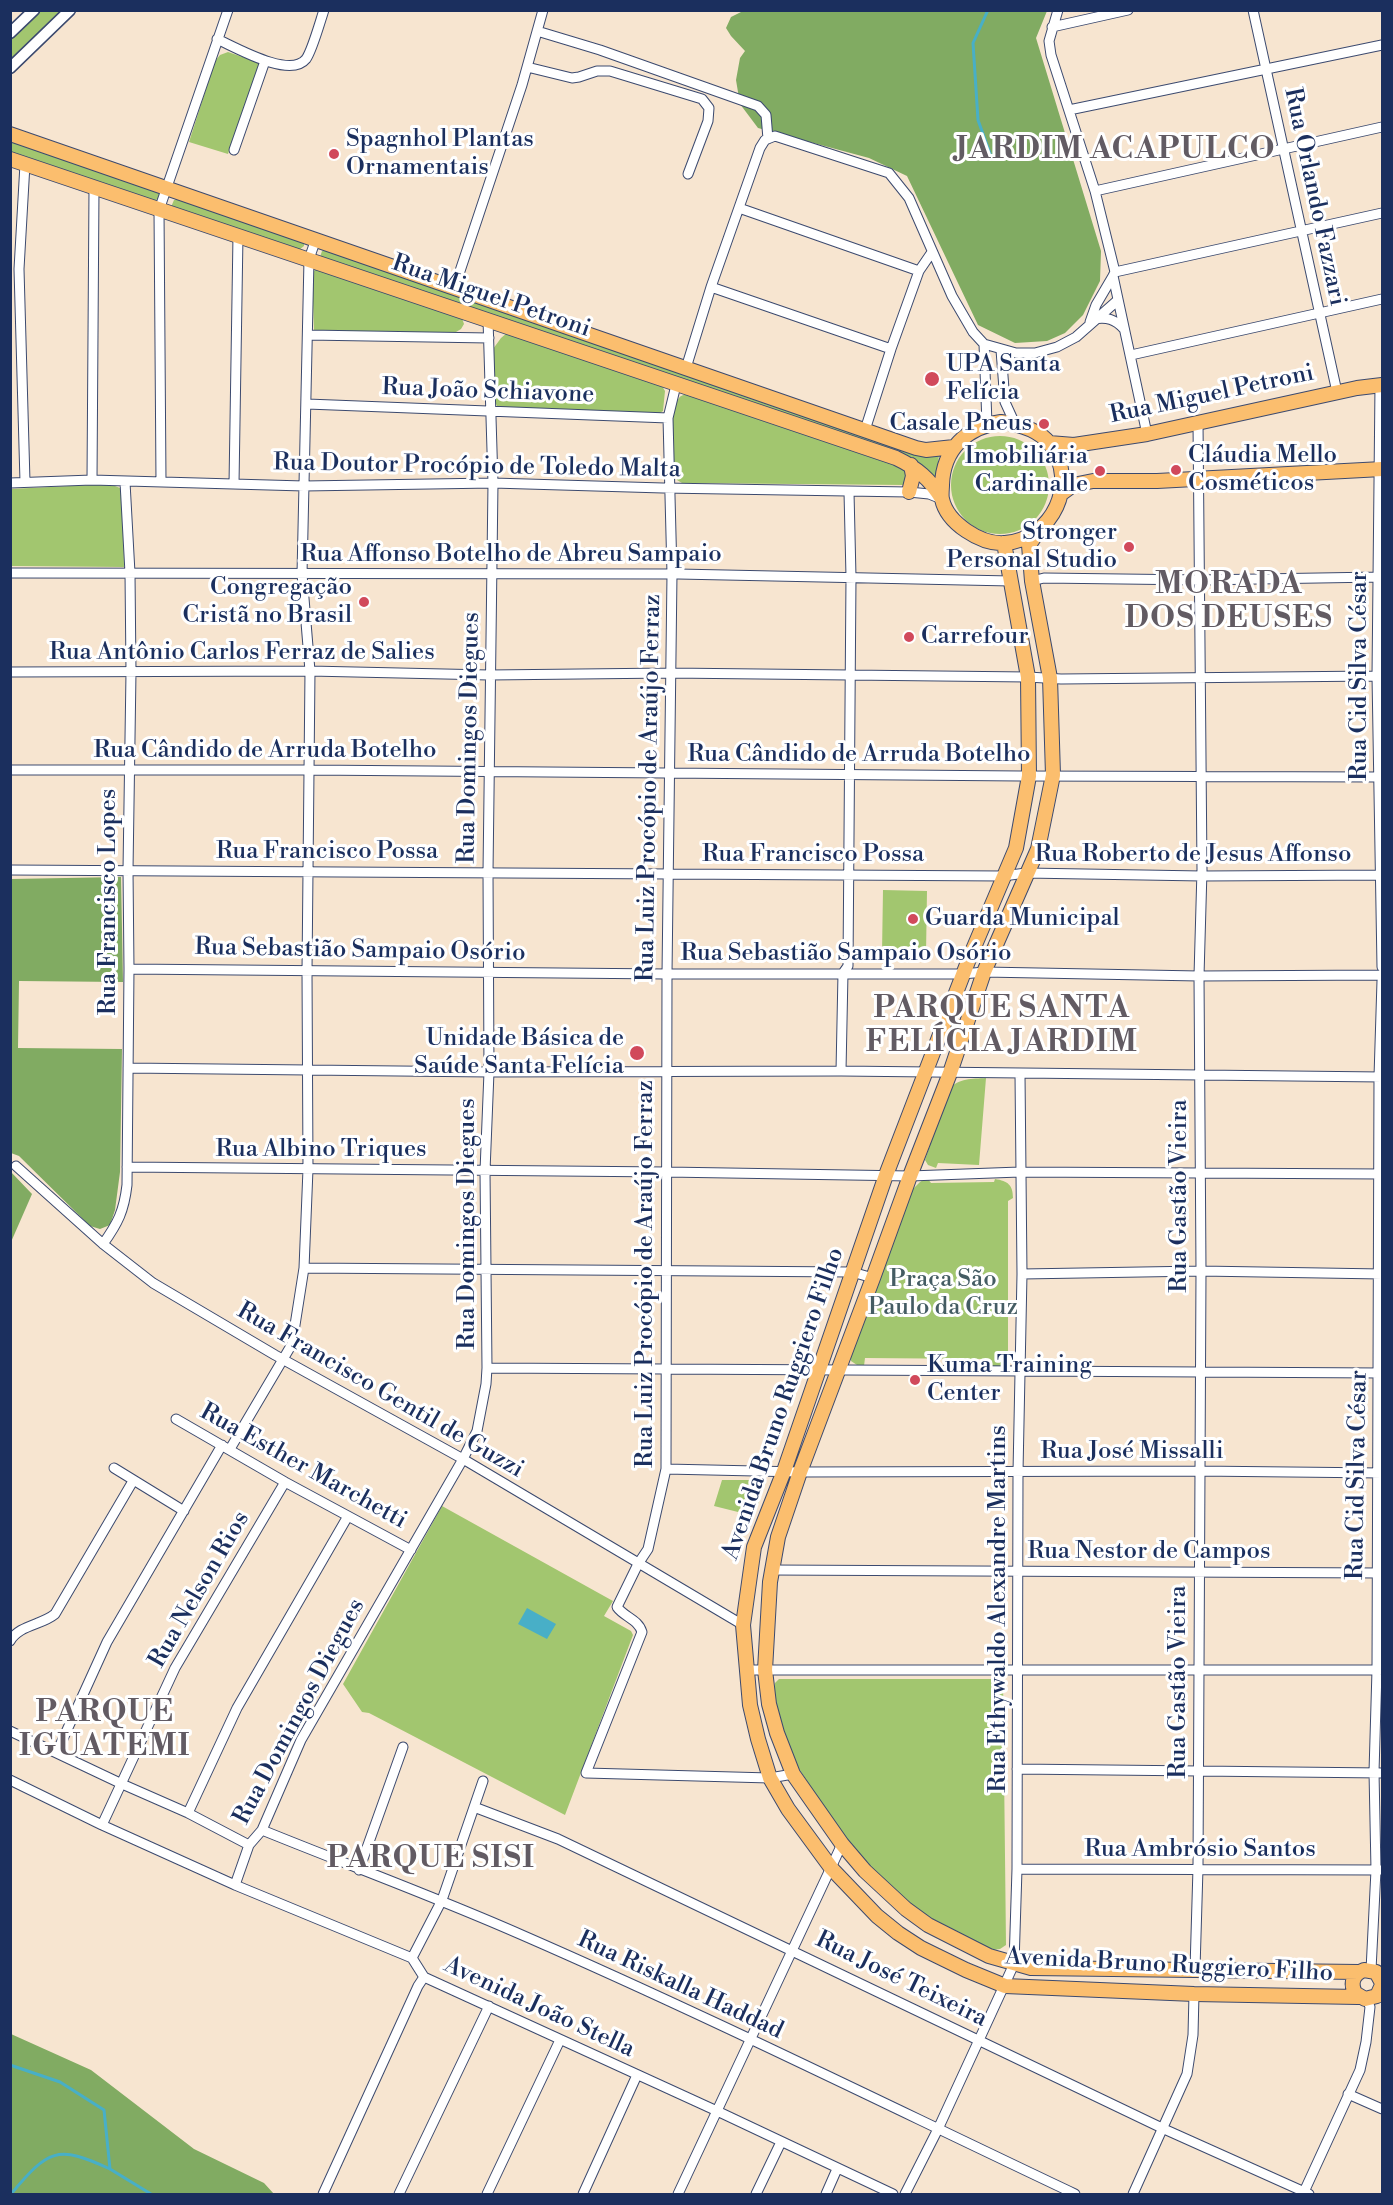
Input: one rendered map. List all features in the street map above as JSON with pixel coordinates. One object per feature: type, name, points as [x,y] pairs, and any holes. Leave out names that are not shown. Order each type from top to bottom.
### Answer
[{"type":"main road","name":"Rua Miguel Petroni","points":[[10,134],[865,430],[926,450],[954,447]]},
{"type":"main road","name":"Rua Miguel Petroni","points":[[10,159],[896,458],[911,465],[933,483],[942,499]]},
{"type":"main road","name":"Rua Miguel Petroni","points":[[1049,443],[1074,445],[1147,434],[1336,392],[1382,385]]},
{"type":"main road","points":[[1001,422],[1015,424],[1034,432],[1049,443],[1059,462],[1062,493],[1052,517],[1039,530],[1022,539],[1004,543],[985,540],[966,531],[951,516],[942,499],[942,474],[954,447],[972,430],[1001,422]]},
{"type":"main road","points":[[909,492],[913,476],[911,465]]},
{"type":"main road","points":[[1062,493],[1073,485],[1093,482],[1157,481],[1381,469]]},
{"type":"main road","name":"Avenida Bruno Ruggiero Filho","points":[[1039,530],[1029,545],[1032,581],[1050,678],[1053,775],[1038,849],[984,972],[950,1073],[909,1176],[778,1537],[771,1570],[765,1670],[770,1704],[777,1733],[793,1774],[865,1871],[891,1896],[928,1925],[990,1956],[1031,1968],[1195,1970],[1374,1984]]},
{"type":"main road","name":"Avenida Bruno Ruggiero Filho","points":[[1004,543],[1028,676],[1029,776],[1016,848],[963,974],[886,1175],[784,1471],[754,1547],[743,1625],[750,1705],[758,1739],[770,1778],[788,1809],[831,1869],[877,1916],[913,1943],[942,1959],[1005,1986],[1194,1994],[1374,1984]]},
{"type":"street","points":[[10,33],[34,10]]},
{"type":"street","points":[[10,68],[70,10]]},
{"type":"street","points":[[161,481],[159,210],[228,10]]},
{"type":"street","points":[[218,39],[265,61],[291,66],[307,59],[324,10]]},
{"type":"street","points":[[454,289],[527,67],[543,10]]},
{"type":"street","points":[[1058,10],[1049,41],[1051,55],[1095,191],[1147,434]]},
{"type":"street","points":[[1052,27],[1128,10]]},
{"type":"street","name":"Rua Orlando Fazzari","points":[[1253,10],[1336,392]]},
{"type":"street","points":[[537,31],[600,50],[758,106],[766,115],[768,139]]},
{"type":"street","points":[[1069,110],[1383,45]]},
{"type":"street","points":[[234,150],[265,61]]},
{"type":"street","points":[[527,67],[572,78],[597,71],[610,71],[702,99],[709,108],[708,121],[688,174]]},
{"type":"street","points":[[1095,191],[1383,127]]},
{"type":"street","points":[[686,368],[711,287],[760,148],[768,139],[775,136],[889,173],[909,198],[964,317],[984,344],[1016,353],[1058,347],[1076,337],[1118,300]]},
{"type":"street","points":[[25,164],[15,269],[25,482]]},
{"type":"street","points":[[92,480],[94,189]]},
{"type":"street","points":[[739,208],[919,271]]},
{"type":"street","points":[[1091,323],[1096,306],[1114,274],[1383,213]]},
{"type":"street","points":[[234,484],[238,235]]},
{"type":"street","points":[[57,1752],[107,1642],[184,1510],[292,1344],[304,1268],[308,1169],[310,671],[302,574],[309,259],[316,239]]},
{"type":"street","points":[[865,430],[919,271],[932,252]]},
{"type":"street","points":[[711,287],[891,349]]},
{"type":"street","points":[[1131,355],[1383,299]]},
{"type":"street","points":[[1091,323],[1102,318],[1116,321],[1125,330]]},
{"type":"street","name":"Rua Domingos Diegues","points":[[235,1885],[249,1845],[261,1830],[301,1740],[463,1459],[477,1431],[486,1384],[485,1171],[489,1072],[487,972],[489,675],[493,483],[489,319]]},
{"type":"street","points":[[308,335],[489,338]]},
{"type":"street","points":[[984,344],[987,424]]},
{"type":"street","points":[[1001,350],[1005,402],[1015,424]]},
{"type":"street","name":"Rua Luiz Procópio de Araújo Ferraz","points":[[676,385],[668,418],[672,574],[668,773],[666,1468],[650,1541],[617,1607],[640,1625],[642,1632],[586,1773],[770,1778]]},
{"type":"street","name":"Rua Cid Silva César","points":[[1382,385],[1377,676],[1381,777],[1383,967]]},
{"type":"street","name":"Rua João Schiavone","points":[[307,404],[668,418]]},
{"type":"street","name":"Rua Gastão Vieira","points":[[1195,1970],[1198,1868],[1198,1471],[1201,1271],[1199,976],[1202,876],[1198,422]]},
{"type":"street","name":"Rua Doutor Procópio de Toledo Malta","points":[[10,483],[92,480],[304,486],[493,483],[909,492],[929,494],[942,499]]},
{"type":"street","name":"Rua Francisco Lopes","points":[[103,1244],[119,1222],[125,1205],[127,1167],[131,672],[130,573],[125,482]]},
{"type":"street","points":[[840,1071],[843,973],[848,966],[849,492]]},
{"type":"street","name":"Rua Affonso Botelho de Abreu Sampaio","points":[[10,573],[672,574],[1011,581]]},
{"type":"street","points":[[1032,581],[1044,578],[1200,580],[1378,577]]},
{"type":"street","name":"Rua Antônio Carlos Ferraz de Salies","points":[[10,672],[310,671],[489,675],[670,673],[1050,678],[1377,676]]},
{"type":"street","name":"Rua Cândido de Arruda Botelho","points":[[10,770],[1381,777]]},
{"type":"street","name":"Rua Francisco Possa","points":[[10,870],[1003,876]]},
{"type":"street","name":"Rua Roberto de Jesus Affonso","points":[[1003,876],[1026,873],[1202,876],[1382,875]]},
{"type":"street","name":"Rua Sebastião Sampaio Osório","points":[[129,969],[667,974],[963,974],[984,972],[1199,976],[1383,975]]},
{"type":"street","name":"Rua Cid Silva César","points":[[1306,2194],[1359,2070],[1366,2042],[1374,1984],[1379,1870],[1383,981]]},
{"type":"street","points":[[128,1068],[489,1072],[840,1071],[1381,1077]]},
{"type":"street","name":"Rua Ethywaldo Alexandre Martins","points":[[1014,1964],[1017,1869],[1016,1670],[1022,1274],[1020,1074]]},
{"type":"street","name":"Rua Francisco Gentil de Guzzi","points":[[16,1166],[103,1244],[153,1283],[463,1459],[743,1625]]},
{"type":"street","name":"Rua Albino Triques","points":[[127,1167],[909,1176],[1020,1172],[1381,1174]]},
{"type":"street","points":[[304,1268],[852,1272],[873,1278]]},
{"type":"street","points":[[1022,1274],[1201,1271],[1380,1274]]},
{"type":"street","points":[[487,1368],[1381,1373]]},
{"type":"street","name":"Rua Esther Marchetti","points":[[176,1419],[285,1482],[411,1550]]},
{"type":"street","points":[[114,1468],[184,1510]]},
{"type":"street","name":"Rua José Missalli","points":[[666,1468],[800,1472],[1380,1473]]},
{"type":"street","points":[[10,1641],[17,1633],[55,1614],[133,1481]]},
{"type":"street","name":"Rua Nelson Rios","points":[[102,1825],[174,1668],[285,1482]]},
{"type":"street","points":[[188,1813],[237,1708],[348,1516]]},
{"type":"street","name":"Rua Nestor de Campos","points":[[771,1570],[1379,1573]]},
{"type":"street","points":[[747,1670],[1380,1670]]},
{"type":"street","points":[[10,1731],[188,1813],[249,1845]]},
{"type":"street","points":[[359,1870],[403,1748]]},
{"type":"street","points":[[1017,1769],[1378,1773]]},
{"type":"street","points":[[770,1778],[793,1774]]},
{"type":"street","name":"Avenida João Stella","points":[[10,1780],[102,1825],[235,1885],[412,1958],[424,1977],[893,2194]]},
{"type":"street","points":[[412,1958],[442,1900],[483,1781]]},
{"type":"street","name":"Rua José Teixeira","points":[[474,1808],[558,1839],[1164,2129],[1306,2194]]},
{"type":"street","name":"Rua Riskalla Haddad","points":[[261,1830],[359,1870],[442,1900],[524,1935],[1075,2194]]},
{"type":"street","points":[[678,2194],[843,1844]]},
{"type":"street","name":"Rua Ambrósio Santos","points":[[1017,1869],[1379,1870]]},
{"type":"street","points":[[905,2194],[938,2129],[1014,1964]]},
{"type":"street","points":[[323,2194],[424,1977]]},
{"type":"street","points":[[1133,2194],[1187,2074],[1191,2056],[1194,1994]]},
{"type":"street","points":[[399,2194],[489,2006]]},
{"type":"street","points":[[487,2194],[560,2040]]},
{"type":"street","points":[[583,2194],[637,2075]]},
{"type":"street","points":[[1348,2094],[1383,2109]]},
{"type":"street","points":[[756,2194],[781,2142]]},
{"type":"street","points":[[826,2194],[837,2169]]},
{"type":"green space","points":[[745,10],[1047,11],[1036,38],[1101,251],[1100,281],[1083,315],[1065,333],[1047,341],[1015,343],[978,325],[907,176],[869,158],[758,128],[740,104],[736,80],[740,58],[745,51],[726,28],[731,17]]},
{"type":"green space","points":[[38,11],[61,11],[11,60],[11,37]]},
{"type":"green space","points":[[228,52],[260,63],[228,154],[189,142],[215,61],[220,55]]},
{"type":"green space","points":[[11,139],[161,192],[159,199],[152,201],[11,153]]},
{"type":"green space","points":[[180,199],[304,242],[304,246],[299,250],[171,207],[174,200]]},
{"type":"green space","points":[[327,249],[928,456],[939,455],[936,481],[931,477],[320,257],[322,251]]},
{"type":"green space","points":[[316,269],[462,318],[464,324],[456,332],[321,334],[314,330],[312,273]]},
{"type":"green space","points":[[508,332],[662,386],[665,391],[663,411],[657,415],[498,408],[495,402],[493,349]]},
{"type":"green space","points":[[688,394],[894,462],[908,472],[904,485],[682,483],[677,480],[675,474],[673,423],[679,398]]},
{"type":"green space","points":[[990,436],[1010,436],[1035,450],[1046,466],[1049,485],[1046,504],[1035,520],[1010,534],[990,534],[973,526],[959,512],[951,495],[951,475],[959,458],[973,444]]},
{"type":"green space","points":[[110,484],[120,488],[123,495],[124,567],[11,566],[10,489]]},
{"type":"green space","points":[[121,877],[123,982],[19,981],[18,1048],[122,1049],[120,1172],[115,1210],[110,1225],[100,1229],[90,1226],[19,1156],[11,1153],[11,879]]},
{"type":"green space","points":[[883,890],[927,891],[926,954],[882,953]]},
{"type":"green space","points":[[986,1078],[979,1165],[938,1163],[936,1168],[928,1165],[925,1160],[949,1089],[961,1081]]},
{"type":"green space","points":[[11,1172],[32,1194],[11,1242]]},
{"type":"green space","name":"Praça São Paulo da Cruz","points":[[925,1179],[931,1183],[994,1182],[995,1179],[1006,1182],[1011,1187],[1013,1198],[1008,1201],[1008,1355],[1012,1354],[1011,1361],[1004,1367],[988,1367],[988,1359],[865,1358],[864,1366],[851,1361],[851,1355],[912,1190]]},
{"type":"green space","points":[[722,1480],[753,1480],[761,1496],[754,1516],[714,1506]]},
{"type":"green space","points":[[442,1506],[613,1601],[604,1616],[631,1631],[633,1635],[565,1815],[369,1713],[362,1712],[343,1684]]},
{"type":"green space","points":[[779,1679],[1003,1679],[1006,1945],[993,1950],[921,1913],[895,1893],[842,1835],[794,1761],[780,1721],[774,1691],[775,1683]]},
{"type":"green space","points":[[11,2034],[91,2070],[194,2149],[264,2183],[274,2194],[11,2194]]},
{"type":"water","points":[[527,1608],[556,1624],[547,1639],[518,1624]]},
{"type":"waterway","points":[[988,10],[973,43],[978,120],[992,159]]},
{"type":"waterway","points":[[10,2065],[60,2082],[104,2110],[110,2169],[151,2194]]},
{"type":"waterway","points":[[11,2194],[35,2168],[54,2156],[65,2154],[77,2156],[110,2169]]},
{"type":"place","name":"Spagnhol Plantas Ornamentais","points":[[334,154]]},
{"type":"place","name":"UPA Santa Felícia","points":[[932,379]]},
{"type":"place","name":"Casale Pneus","points":[[1044,424]]},
{"type":"place","name":"Cláudia Mello Cosméticos","points":[[1176,470]]},
{"type":"place","name":"Imobiliária Cardinalle","points":[[1100,471]]},
{"type":"place","name":"Stronger Personal Studio","points":[[1129,547]]},
{"type":"place","name":"Congregação Cristã no Brasil","points":[[364,602]]},
{"type":"place","name":"Carrefour","points":[[909,637]]},
{"type":"place","name":"Guarda Municipal","points":[[913,919]]},
{"type":"place","name":"Unidade Básica de Saúde Santa Felícia","points":[[637,1053]]},
{"type":"place","name":"Kuma Training Center","points":[[915,1380]]},
{"type":"district","name":"JARDIM ACAPULCO","points":[[1116,151]]},
{"type":"district","name":"MORADA DOS DEUSES","points":[[1229,603]]},
{"type":"district","name":"PARQUE SANTA FELÍCIA JARDIM","points":[[1002,1027]]},
{"type":"district","name":"PARQUE IGUATEMI","points":[[105,1731]]},
{"type":"district","name":"PARQUE SISI","points":[[431,1860]]}]
